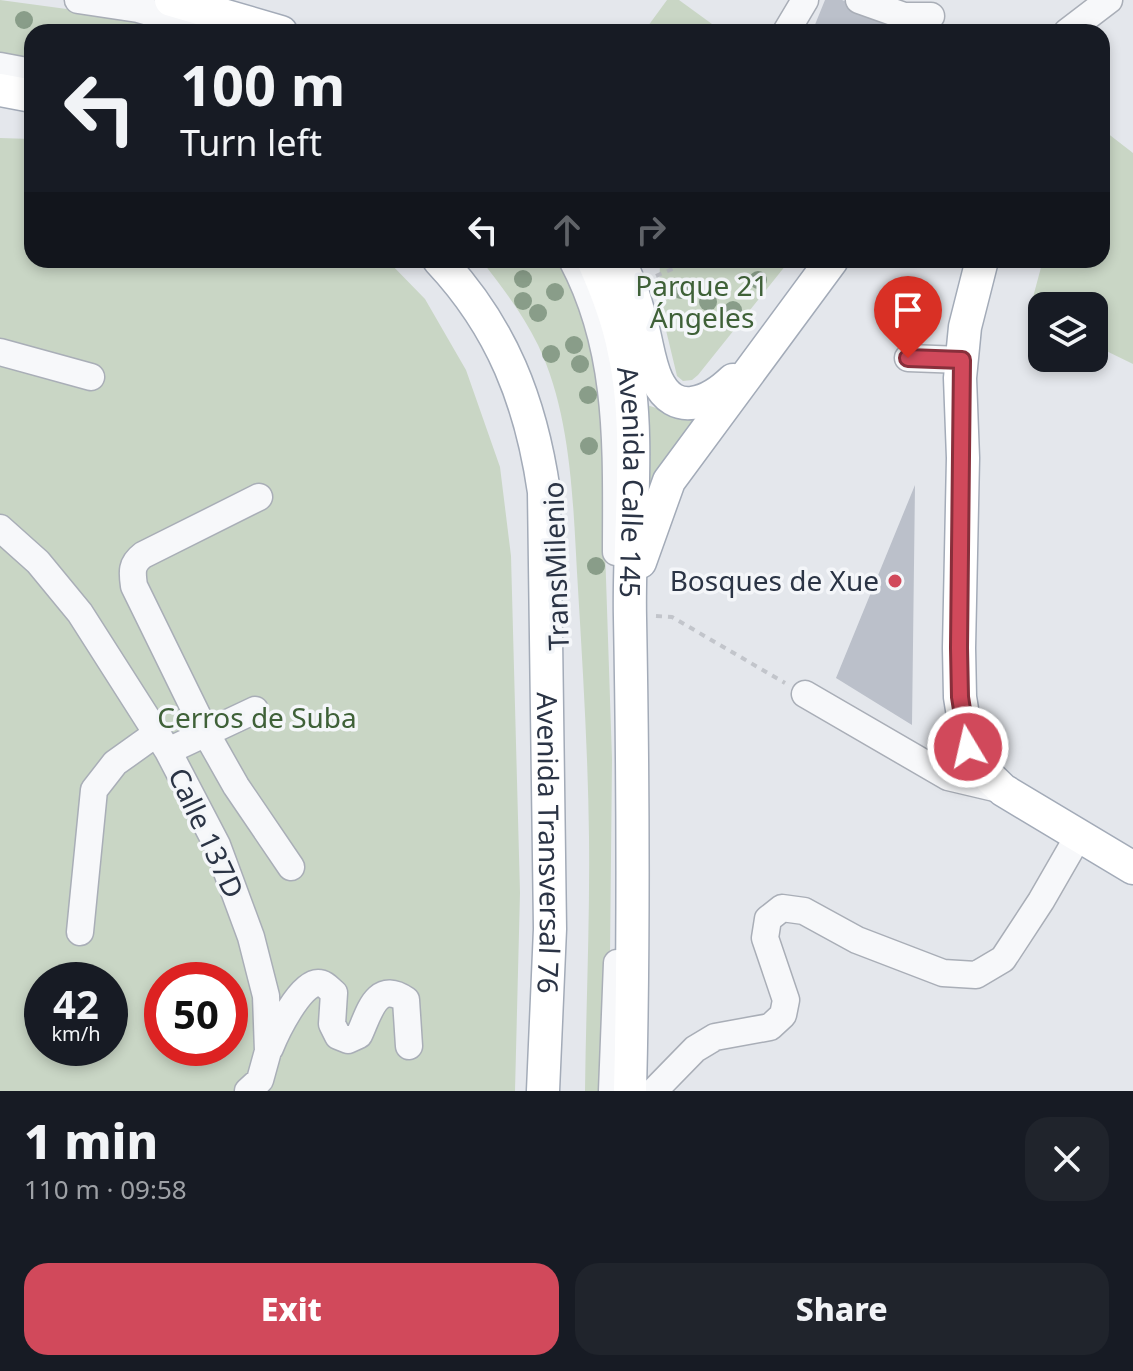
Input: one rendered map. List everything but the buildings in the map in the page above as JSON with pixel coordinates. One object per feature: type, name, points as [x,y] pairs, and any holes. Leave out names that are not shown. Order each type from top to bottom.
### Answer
[{"type":"main road","points":[[171,0],[254,24]]},
{"type":"main road","points":[[0,90],[24,94]]},
{"type":"main road","name":"Avenida Transversal 76","points":[[445,268],[485,318],[503,349],[536,442],[544,492],[550,929],[543,1091]]},
{"type":"main road","name":"Avenida Calle 145","points":[[596,268],[625,352],[630,390],[642,616]]},
{"type":"main road","points":[[621,268],[636,305],[656,377],[664,392],[679,402],[697,404],[715,396],[781,333]]},
{"type":"main road","points":[[630,1091],[634,776],[642,616],[640,559],[669,481],[826,268]]},
{"type":"main road","points":[[980,268],[965,327],[962,360],[959,648],[963,726],[972,756],[1003,790],[1133,868]]},
{"type":"street","points":[[78,0],[138,9],[192,24]]},
{"type":"street","points":[[791,24],[805,0]]},
{"type":"street","points":[[859,0],[904,16],[929,16]]},
{"type":"street","points":[[1078,24],[1109,0]]},
{"type":"street","points":[[1096,24],[1109,0]]},
{"type":"street","points":[[0,66],[24,70]]},
{"type":"street","name":"TransMilenio","points":[[460,268],[504,326],[538,405],[557,491],[563,892],[559,1091]]},
{"type":"street","points":[[576,268],[599,326],[610,368],[616,436],[616,565],[623,781],[612,1091]]},
{"type":"street","points":[[0,352],[91,377]]},
{"type":"street","points":[[908,358],[962,360]]},
{"type":"street","points":[[259,497],[143,555],[135,561],[132,570],[134,586],[206,733],[236,786],[291,867]]},
{"type":"street","name":"Calle 137D","points":[[0,528],[38,562],[80,613],[162,742],[217,845],[251,937],[266,996],[268,1051],[260,1080],[248,1091]]},
{"type":"street","points":[[805,694],[948,777],[1003,790]]},
{"type":"street","points":[[80,932],[94,790],[115,763],[162,742],[206,733],[255,710]]},
{"type":"street","points":[[654,1091],[695,1049],[715,1037],[770,1027],[783,1015],[786,1000],[765,938],[768,919],[782,908],[804,911],[857,940],[943,973],[976,975],[1003,959],[1079,835]]},
{"type":"street","points":[[268,1051],[280,1024],[308,986],[316,983],[334,993],[332,1024],[338,1036],[348,1040],[359,1035],[375,1001],[383,994],[396,993],[406,1000],[409,1046]]},
{"type":"path","points":[[649,279],[674,268]]},
{"type":"path","points":[[642,616],[672,617],[805,694]]},
{"type":"green space","points":[[0,0],[163,24],[24,24],[24,58],[0,54]]},
{"type":"green space","points":[[667,0],[679,0],[712,24],[649,24]]},
{"type":"green space","points":[[1110,135],[1133,153],[1133,364],[1108,352],[1108,292],[1034,292],[1041,268],[1110,268]]},
{"type":"green space","name":"Cerros de Suba","points":[[0,138],[24,139],[24,268],[395,268],[425,299],[466,370],[500,467],[511,556],[520,893],[515,1091],[0,1091]]},
{"type":"green space","points":[[487,268],[563,268],[587,330],[597,373],[612,759],[610,956],[604,1091],[585,1091],[588,775],[575,528],[565,433],[550,373],[538,345]]},
{"type":"green space","name":"Parque 21 Ángeles","points":[[660,268],[784,268],[692,380],[683,381],[677,376],[659,301]]},
{"type":"green space","points":[[647,405],[668,412],[699,416],[647,501]]},
{"type":"place","name":"Bosques de Xue","points":[[895,581]]},
{"type":"route","points":[[908,358],[962,360],[959,648],[960,697],[968,747]]}]
